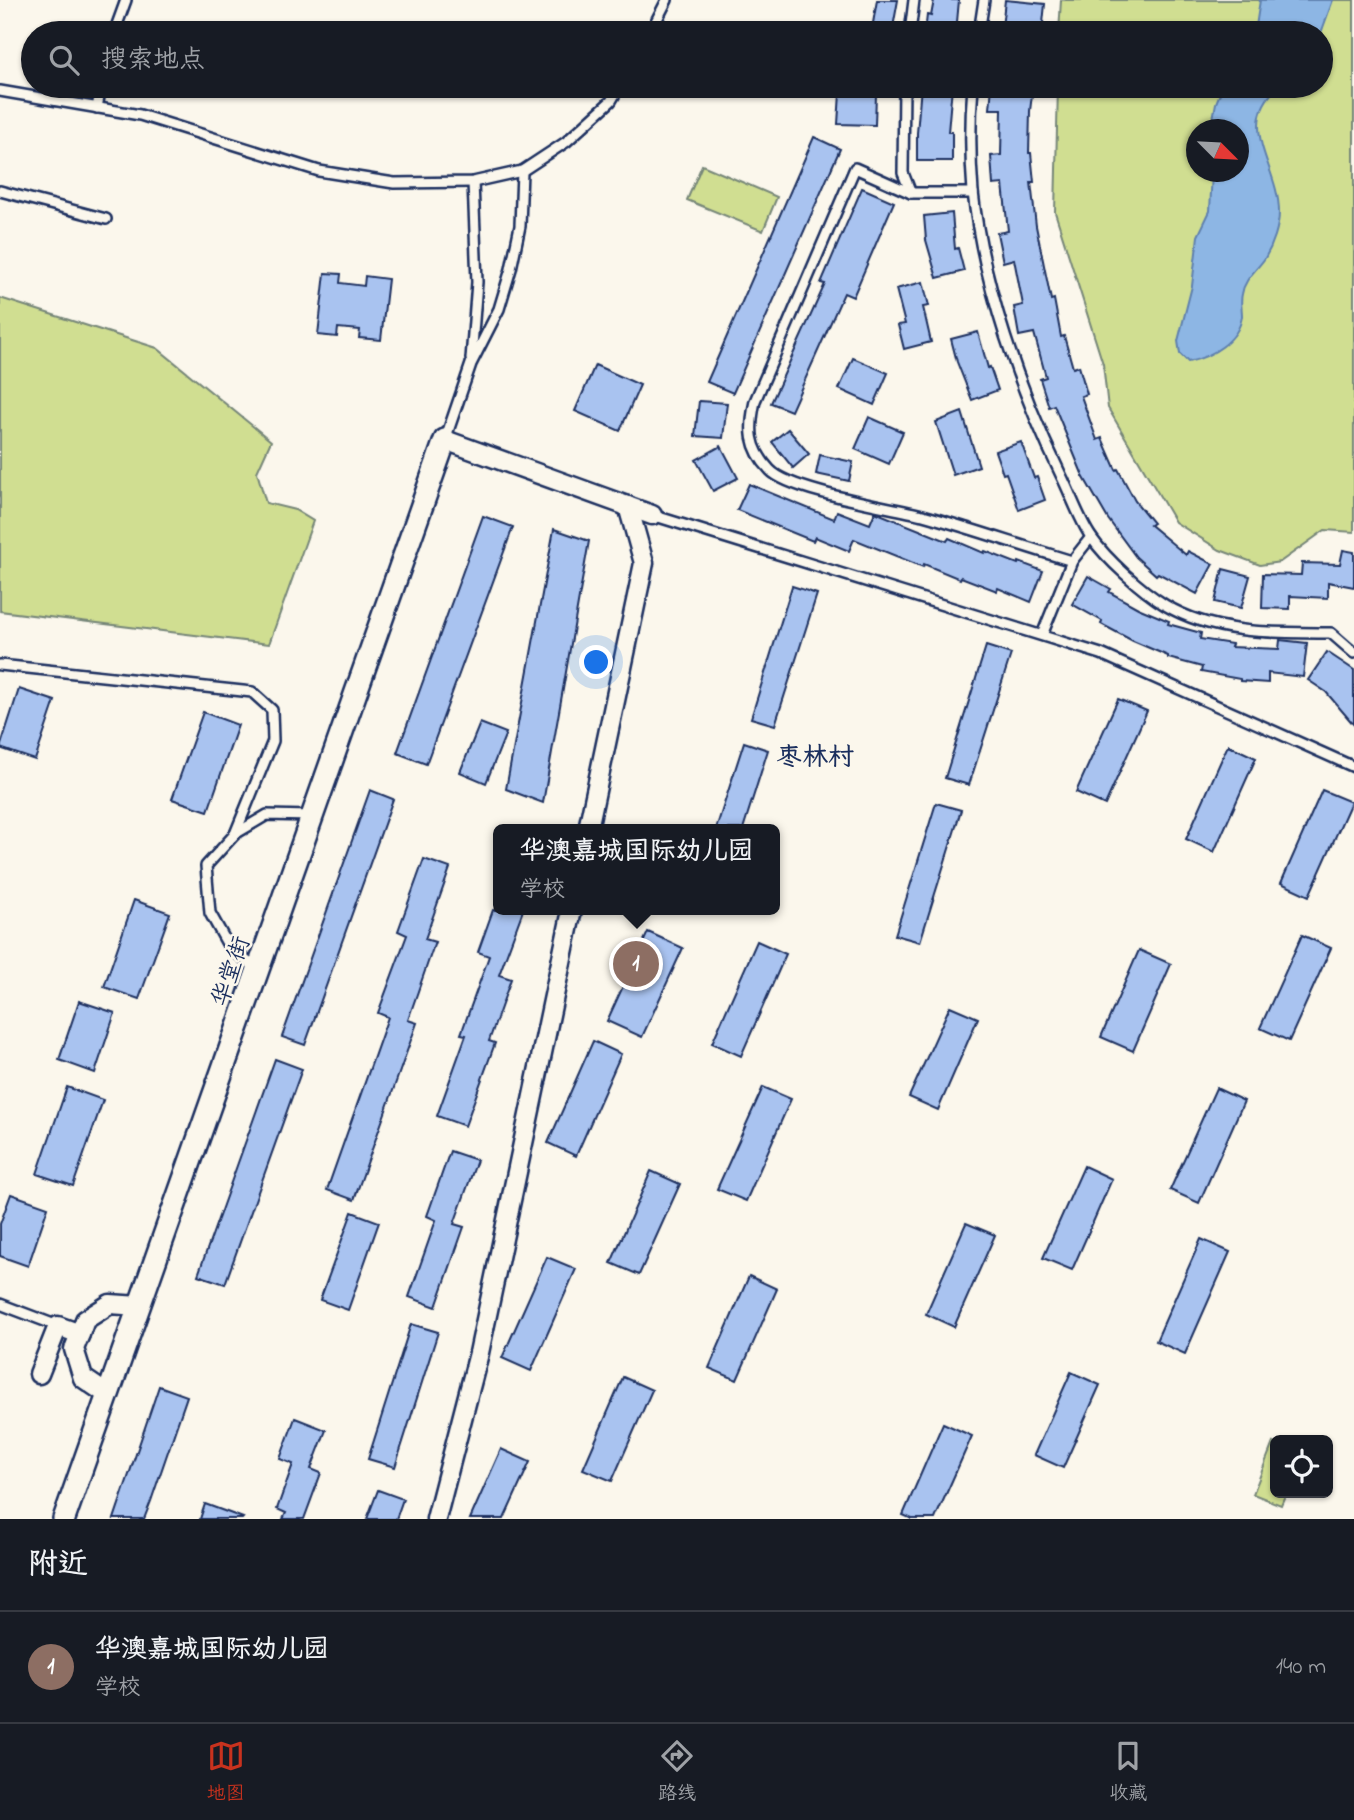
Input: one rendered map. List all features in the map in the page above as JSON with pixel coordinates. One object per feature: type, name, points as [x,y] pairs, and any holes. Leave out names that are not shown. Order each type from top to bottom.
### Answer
[{"type":"street","points":[[445,440],[652,515]]},
{"type":"street","name":"华堂街","points":[[64,1519],[445,440]]},
{"type":"street","points":[[589,824],[643,563],[628,506]]},
{"type":"street","points":[[436,1519],[480,1353],[571,915]]},
{"type":"street","points":[[108,1395],[83,1377],[74,1349],[79,1334],[85,1320],[110,1304],[139,1306]]},
{"type":"street","points":[[39,1374],[58,1325],[79,1334]]},
{"type":"lane","points":[[118,21],[126,0]]},
{"type":"lane","points":[[656,21],[667,0]]},
{"type":"lane","points":[[911,21],[914,0]]},
{"type":"lane","points":[[981,21],[984,0]]},
{"type":"lane","points":[[0,91],[21,95]]},
{"type":"lane","points":[[40,98],[140,116],[318,171],[394,183],[473,182],[522,171],[566,142],[612,98]]},
{"type":"lane","points":[[97,108],[99,98]]},
{"type":"lane","points":[[904,98],[903,173],[911,193]]},
{"type":"lane","points":[[971,98],[973,193],[988,272],[1019,378],[1051,455],[1091,537],[1128,577],[1166,606],[1211,624],[1259,633],[1331,633],[1354,653]]},
{"type":"lane","points":[[973,193],[911,193],[855,168],[755,401],[750,426],[756,453],[771,472],[792,485],[925,516],[1072,561]]},
{"type":"lane","points":[[445,440],[471,364],[499,309],[511,269],[520,226],[522,171]]},
{"type":"lane","points":[[471,364],[477,282],[473,182]]},
{"type":"lane","points":[[0,191],[106,219]]},
{"type":"lane","points":[[652,515],[1101,654],[1354,767]]},
{"type":"lane","points":[[1042,635],[1072,561],[1091,537]]},
{"type":"lane","points":[[0,665],[252,692],[272,710],[273,741],[235,834]]},
{"type":"lane","points":[[258,970],[229,947],[210,914],[206,866],[235,834],[267,815],[312,816]]},
{"type":"lane","points":[[0,1304],[58,1325]]},
{"type":"green space","points":[[1061,0],[1354,0],[1354,532],[1325,530],[1280,562],[1260,565],[1220,550],[1175,522],[1108,408],[1103,364],[1055,212],[1058,98],[1333,98],[1333,21],[1060,21]]},
{"type":"green space","points":[[702,165],[777,197],[763,231],[687,200]]},
{"type":"green space","points":[[0,298],[157,348],[271,441],[257,472],[266,503],[295,510],[313,521],[269,644],[0,611]]},
{"type":"green space","points":[[1270,1451],[1270,1498],[1284,1498],[1281,1505],[1253,1494]]},
{"type":"water","points":[[1260,0],[1333,0],[1325,21],[1257,21]]},
{"type":"water","points":[[1218,98],[1269,98],[1260,116],[1259,131],[1277,195],[1279,218],[1268,253],[1243,289],[1242,316],[1236,333],[1214,352],[1188,362],[1180,354],[1178,341],[1192,286],[1198,236],[1210,211],[1211,182],[1249,182],[1249,119],[1213,119]]},
{"type":"building","points":[[877,0],[898,0],[894,21],[873,21]]},
{"type":"building","points":[[934,0],[959,0],[957,21],[926,21],[927,15],[931,16]]},
{"type":"building","points":[[1005,0],[1045,4],[1043,21],[1003,21]]},
{"type":"building","points":[[840,98],[876,98],[875,125],[838,124]]},
{"type":"building","points":[[920,98],[951,98],[948,132],[952,132],[952,161],[917,161]]},
{"type":"building","points":[[991,98],[1032,98],[1029,153],[1034,182],[1031,182],[1036,226],[1061,337],[1064,336],[1073,368],[1079,366],[1087,394],[1081,396],[1097,440],[1102,438],[1116,470],[1118,469],[1135,501],[1153,523],[1150,525],[1186,555],[1188,551],[1213,564],[1197,594],[1158,573],[1156,575],[1136,557],[1108,519],[1083,476],[1054,405],[1049,407],[1040,379],[1046,377],[1034,333],[1019,336],[1014,307],[1023,305],[1014,259],[1003,262],[997,233],[1008,231],[1003,184],[993,185],[991,156],[1001,155],[1002,109],[990,109]]},
{"type":"building","points":[[814,137],[840,149],[733,393],[707,382]]},
{"type":"building","points":[[862,188],[894,202],[853,297],[844,293],[791,411],[771,403],[825,284],[821,283]]},
{"type":"building","points":[[952,213],[955,249],[958,248],[964,271],[937,278],[926,240],[924,216]]},
{"type":"building","points":[[325,273],[341,274],[340,283],[364,286],[365,276],[388,279],[381,340],[359,338],[360,330],[338,328],[337,337],[318,335]]},
{"type":"building","points":[[923,282],[929,306],[923,307],[931,342],[904,349],[898,325],[905,324],[896,289]]},
{"type":"building","points":[[978,332],[988,368],[990,367],[998,390],[972,400],[951,339]]},
{"type":"building","points":[[853,358],[888,373],[874,405],[839,389]]},
{"type":"building","points":[[595,365],[640,385],[620,431],[575,411]]},
{"type":"building","points":[[699,401],[727,403],[723,438],[695,436]]},
{"type":"building","points":[[962,412],[979,466],[953,475],[936,422]]},
{"type":"building","points":[[869,417],[903,432],[889,464],[855,449]]},
{"type":"building","points":[[788,429],[809,454],[793,468],[772,442]]},
{"type":"building","points":[[1021,442],[1045,500],[1019,510],[995,451]]},
{"type":"building","points":[[721,446],[738,478],[713,491],[696,460]]},
{"type":"building","points":[[820,455],[853,462],[849,481],[816,474]]},
{"type":"building","points":[[749,484],[834,519],[837,511],[870,524],[875,512],[947,541],[949,538],[984,553],[985,551],[1043,571],[1031,602],[998,588],[997,591],[961,577],[960,579],[924,564],[923,567],[854,539],[849,551],[815,537],[813,541],[737,510]]},
{"type":"building","points":[[483,516],[513,527],[426,764],[397,753]]},
{"type":"building","points":[[554,529],[589,541],[543,803],[506,789]]},
{"type":"building","points":[[1343,550],[1354,552],[1354,587],[1328,582],[1328,598],[1290,596],[1290,609],[1262,608],[1263,574],[1301,575],[1302,563],[1340,564]]},
{"type":"building","points":[[1223,569],[1250,576],[1241,608],[1215,602]]},
{"type":"building","points":[[1088,576],[1111,589],[1109,592],[1169,621],[1168,624],[1201,633],[1200,639],[1232,644],[1231,647],[1279,649],[1280,640],[1307,643],[1303,677],[1268,673],[1268,683],[1240,681],[1201,672],[1202,667],[1168,658],[1101,624],[1102,621],[1072,604]]},
{"type":"building","points":[[792,586],[817,594],[775,725],[751,718]]},
{"type":"building","points":[[986,646],[1011,654],[969,785],[945,778]]},
{"type":"building","points":[[1327,652],[1354,670],[1354,725],[1326,692],[1308,680]]},
{"type":"building","points":[[19,689],[55,701],[35,760],[0,748]]},
{"type":"building","points":[[1118,699],[1147,711],[1105,805],[1076,792]]},
{"type":"building","points":[[203,712],[238,725],[208,811],[172,799]]},
{"type":"building","points":[[480,723],[506,733],[486,783],[460,772]]},
{"type":"building","points":[[744,742],[768,750],[745,824],[718,824]]},
{"type":"building","points":[[1228,745],[1256,758],[1214,852],[1186,839]]},
{"type":"building","points":[[370,790],[393,799],[305,1045],[282,1037]]},
{"type":"building","points":[[1322,790],[1351,802],[1309,896],[1281,883]]},
{"type":"building","points":[[936,803],[961,810],[920,942],[895,935]]},
{"type":"building","points":[[424,859],[450,868],[425,939],[435,942],[408,1020],[417,1023],[354,1200],[327,1190],[388,1017],[378,1013],[407,935],[398,931]]},
{"type":"building","points":[[134,900],[170,913],[139,999],[104,987]]},
{"type":"building","points":[[493,910],[493,915],[521,915],[499,975],[511,979],[489,1041],[495,1043],[465,1126],[437,1116],[466,1035],[461,1034],[489,956],[478,952]]},
{"type":"building","points":[[648,932],[683,948],[642,1037],[607,1021]]},
{"type":"building","points":[[1302,935],[1331,948],[1289,1041],[1260,1028]]},
{"type":"building","points":[[757,941],[786,954],[741,1056],[712,1043]]},
{"type":"building","points":[[1139,950],[1171,964],[1133,1051],[1101,1037]]},
{"type":"building","points":[[79,1001],[115,1013],[95,1073],[59,1060]]},
{"type":"building","points":[[950,1006],[978,1018],[938,1110],[909,1097]]},
{"type":"building","points":[[593,1041],[621,1054],[576,1156],[548,1143]]},
{"type":"building","points":[[275,1059],[302,1069],[225,1284],[198,1275]]},
{"type":"building","points":[[67,1087],[103,1100],[73,1186],[37,1174]]},
{"type":"building","points":[[763,1087],[791,1099],[746,1201],[717,1189]]},
{"type":"building","points":[[1216,1088],[1244,1101],[1199,1203],[1170,1190]]},
{"type":"building","points":[[450,1151],[477,1160],[454,1224],[464,1227],[436,1307],[409,1297],[436,1220],[427,1216]]},
{"type":"building","points":[[1084,1166],[1112,1179],[1072,1270],[1043,1258]]},
{"type":"building","points":[[651,1171],[680,1184],[639,1275],[611,1263]]},
{"type":"building","points":[[11,1194],[48,1207],[28,1266],[0,1256],[0,1224]]},
{"type":"building","points":[[352,1212],[379,1222],[348,1310],[320,1300]]},
{"type":"building","points":[[966,1223],[995,1235],[954,1327],[926,1314]]},
{"type":"building","points":[[1201,1239],[1230,1252],[1185,1354],[1156,1341]]},
{"type":"building","points":[[547,1257],[576,1269],[531,1371],[502,1358]]},
{"type":"building","points":[[749,1276],[777,1289],[737,1380],[709,1368]]},
{"type":"building","points":[[411,1324],[438,1332],[395,1467],[368,1459]]},
{"type":"building","points":[[1071,1372],[1100,1385],[1063,1468],[1034,1455]]},
{"type":"building","points":[[623,1377],[652,1390],[612,1481],[583,1469]]},
{"type":"building","points":[[159,1386],[187,1396],[144,1519],[114,1519]]},
{"type":"building","points":[[295,1418],[326,1430],[311,1469],[321,1473],[304,1519],[283,1519],[286,1513],[277,1509],[293,1464],[280,1459]]},
{"type":"building","points":[[943,1423],[972,1436],[935,1519],[912,1519],[903,1515]]},
{"type":"building","points":[[501,1449],[530,1462],[504,1519],[470,1519]]},
{"type":"building","points":[[378,1490],[403,1499],[396,1519],[367,1519]]},
{"type":"building","points":[[205,1504],[243,1518],[200,1519]]},
{"type":"place","name":"华澳嘉城国际幼儿园","points":[[636,964]]},
{"type":"district","name":"枣林村","points":[[815,756]]}]
